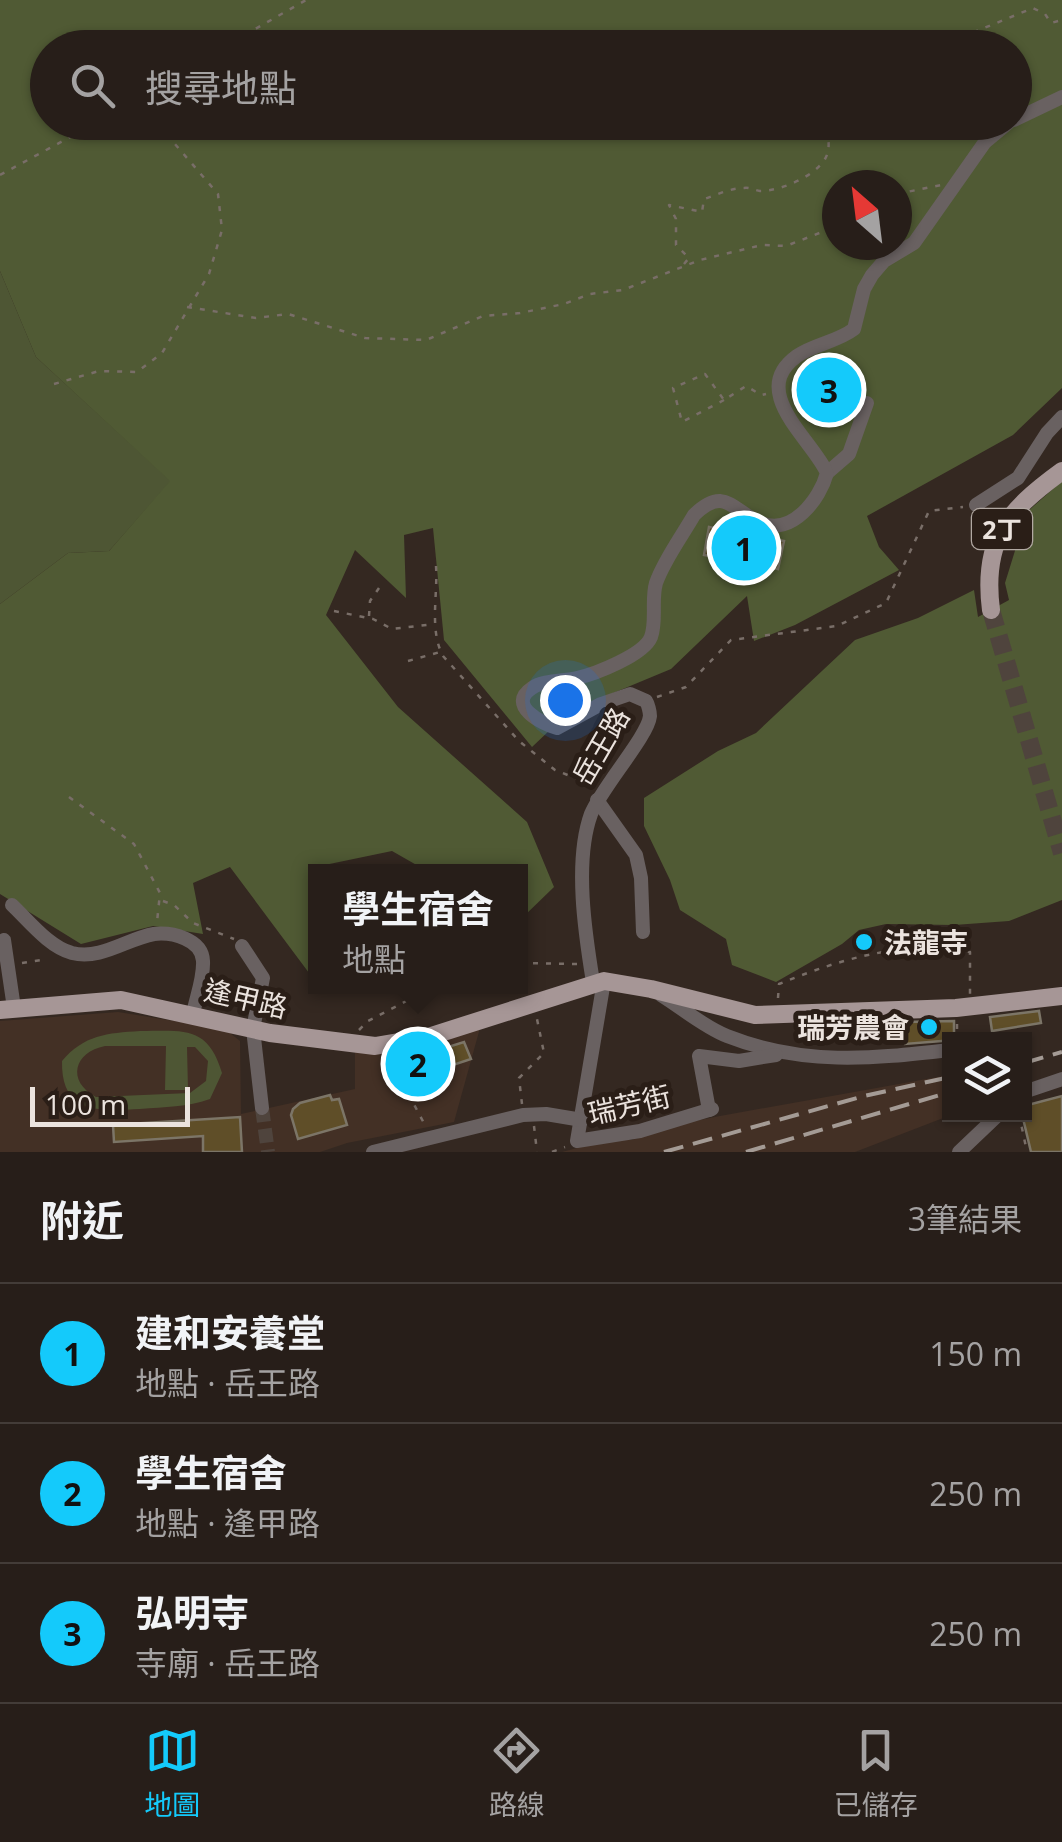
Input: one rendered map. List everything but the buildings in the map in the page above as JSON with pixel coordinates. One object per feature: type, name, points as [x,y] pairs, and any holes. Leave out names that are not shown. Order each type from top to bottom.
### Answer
[{"type":"main road","name":"2丁","points":[[991,610],[990,553],[1000,532],[1026,501],[1062,471]]},
{"type":"main road","name":"逢甲路","points":[[7,1009],[122,1000],[254,1029],[375,1046],[458,1028],[596,976],[729,1011],[776,1014],[963,1007],[1062,996]]},
{"type":"street","points":[[1032,111],[1062,97]]},
{"type":"street","points":[[867,403],[849,454],[826,472],[821,459],[786,414],[778,392],[792,359],[854,329],[864,289],[872,275],[884,261],[914,242],[988,140]]},
{"type":"street","points":[[976,505],[1018,478],[1046,433],[1062,417]]},
{"type":"street","name":"岳王路","points":[[596,976],[584,834],[600,795],[644,731],[650,714],[646,701],[630,694],[601,704],[556,728],[529,716],[524,705],[526,695],[533,686],[606,669],[645,644],[651,637],[655,585],[694,515],[703,506],[716,500],[733,502],[762,524],[778,526],[807,510],[818,497],[826,472]]},
{"type":"street","points":[[600,795],[636,854],[641,878],[642,932]]},
{"type":"street","points":[[12,905],[48,940],[69,952],[102,952],[156,934],[191,940],[204,963],[193,1014]]},
{"type":"street","points":[[4,940],[7,1009]]},
{"type":"street","points":[[242,946],[264,978],[254,1029],[262,1108]]},
{"type":"street","name":"瑞芳街","points":[[596,976],[577,1141],[640,1131],[710,1110],[699,1056],[739,1061],[780,1054]]},
{"type":"street","name":"逢甲路","points":[[651,988],[723,1034],[780,1054],[858,1060],[942,1051]]},
{"type":"street","points":[[1032,1089],[1062,1078]]},
{"type":"street","name":"瑞芳街","points":[[373,1152],[528,1115],[582,1120]]},
{"type":"street","points":[[959,1152],[991,1122]]},
{"type":"path","points":[[254,30],[306,0]]},
{"type":"path","points":[[977,30],[1033,8],[1051,22],[1062,20]]},
{"type":"path","points":[[0,174],[64,140]]},
{"type":"path","points":[[54,384],[100,371],[137,372],[162,353],[210,274],[222,230],[218,194],[172,140]]},
{"type":"path","points":[[683,266],[689,258],[676,244],[676,219],[669,206],[702,212],[704,199],[731,189],[761,191],[790,184],[814,172],[825,158],[828,140]]},
{"type":"path","points":[[912,191],[957,182]]},
{"type":"path","points":[[187,307],[256,318],[288,314],[365,338],[426,340],[482,316],[520,313],[590,294],[623,290],[683,266],[762,245],[786,246],[822,232]]},
{"type":"path","points":[[724,400],[705,374],[673,388],[682,422],[724,400],[746,386],[761,395],[778,392]]},
{"type":"path","points":[[646,701],[686,687],[731,640],[837,626],[886,603],[929,512],[976,505]]},
{"type":"path","points":[[436,566],[436,624],[441,651],[519,741],[556,770],[600,795]]},
{"type":"path","points":[[369,618],[370,601],[379,588]]},
{"type":"path","points":[[334,611],[369,618],[392,629],[436,624]]},
{"type":"path","points":[[408,661],[441,651]]},
{"type":"path","points":[[555,682],[560,690],[554,711],[556,728]]},
{"type":"path","points":[[69,797],[134,844],[162,900],[156,934]]},
{"type":"path","points":[[162,900],[193,922],[230,936],[242,946]]},
{"type":"path","points":[[776,1014],[779,984],[862,957],[913,948],[970,952],[958,1032]]},
{"type":"path","points":[[8,965],[40,960]]},
{"type":"path","points":[[528,964],[596,976]]},
{"type":"path","points":[[352,1044],[368,1021],[419,994]]},
{"type":"path","points":[[533,1002],[544,1052],[518,1078],[535,1133],[536,1152]]},
{"type":"path","points":[[396,1042],[409,1095],[432,1138]]},
{"type":"path","points":[[1021,1122],[1028,1152]]},
{"type":"path","points":[[535,1133],[543,1132]]},
{"type":"path","points":[[553,1151],[577,1141]]},
{"type":"shaded area","points":[[118,1012],[225,1029],[240,1041],[241,1114],[355,1089],[355,1051],[480,1028],[454,1122],[320,1152],[0,1152],[0,1021]]},
{"type":"shaded area","points":[[942,1076],[942,1118],[855,1152],[562,1152],[607,1140],[632,1140],[720,1116]]},
{"type":"green space","points":[[0,0],[1062,0],[1062,388],[1013,435],[867,516],[879,547],[899,570],[795,625],[754,641],[747,596],[671,669],[570,711],[532,747],[444,640],[433,528],[404,535],[406,598],[355,550],[326,615],[398,707],[527,822],[554,887],[528,912],[528,864],[415,864],[392,851],[329,864],[308,864],[308,972],[230,867],[193,883],[203,934],[153,926],[81,944],[0,894],[0,604],[68,553],[109,551],[170,481],[36,357],[0,271]]},
{"type":"green space","points":[[0,271],[36,357],[171,481],[109,551],[68,553],[0,604]]},
{"type":"green space","points":[[1062,481],[1062,900],[1009,921],[886,924],[859,930],[776,982],[732,965],[726,939],[680,910],[644,826],[644,798],[718,751],[756,733],[855,640],[918,618],[974,590],[978,617],[1009,600],[1005,583],[1027,512]]},
{"type":"green space","points":[[128,1032],[181,1032],[201,1039],[216,1057],[222,1073],[210,1099],[176,1106],[111,1110],[86,1106],[76,1100],[63,1079],[62,1061],[88,1041]],"holes":[[[166,1046],[165,1090],[188,1090],[187,1047],[195,1047],[208,1061],[206,1081],[190,1093],[96,1097],[80,1083],[78,1068],[94,1049]]]},
{"type":"tunnel","points":[[991,610],[1062,853]]},
{"type":"tunnel","points":[[262,1108],[268,1152]]},
{"type":"railway","points":[[1032,1061],[1062,1052]]},
{"type":"railway","points":[[664,1152],[864,1096],[942,1079]]},
{"type":"railway","points":[[746,1152],[942,1094]]},
{"type":"place","name":"弘明寺","points":[[829,390]]},
{"type":"place","name":"建和安養堂","points":[[744,548]]},
{"type":"place","name":"法龍寺","points":[[864,942]]},
{"type":"place","name":"瑞芳農會","points":[[929,1027]]},
{"type":"place","name":"學生宿舍","points":[[418,1064]]}]
